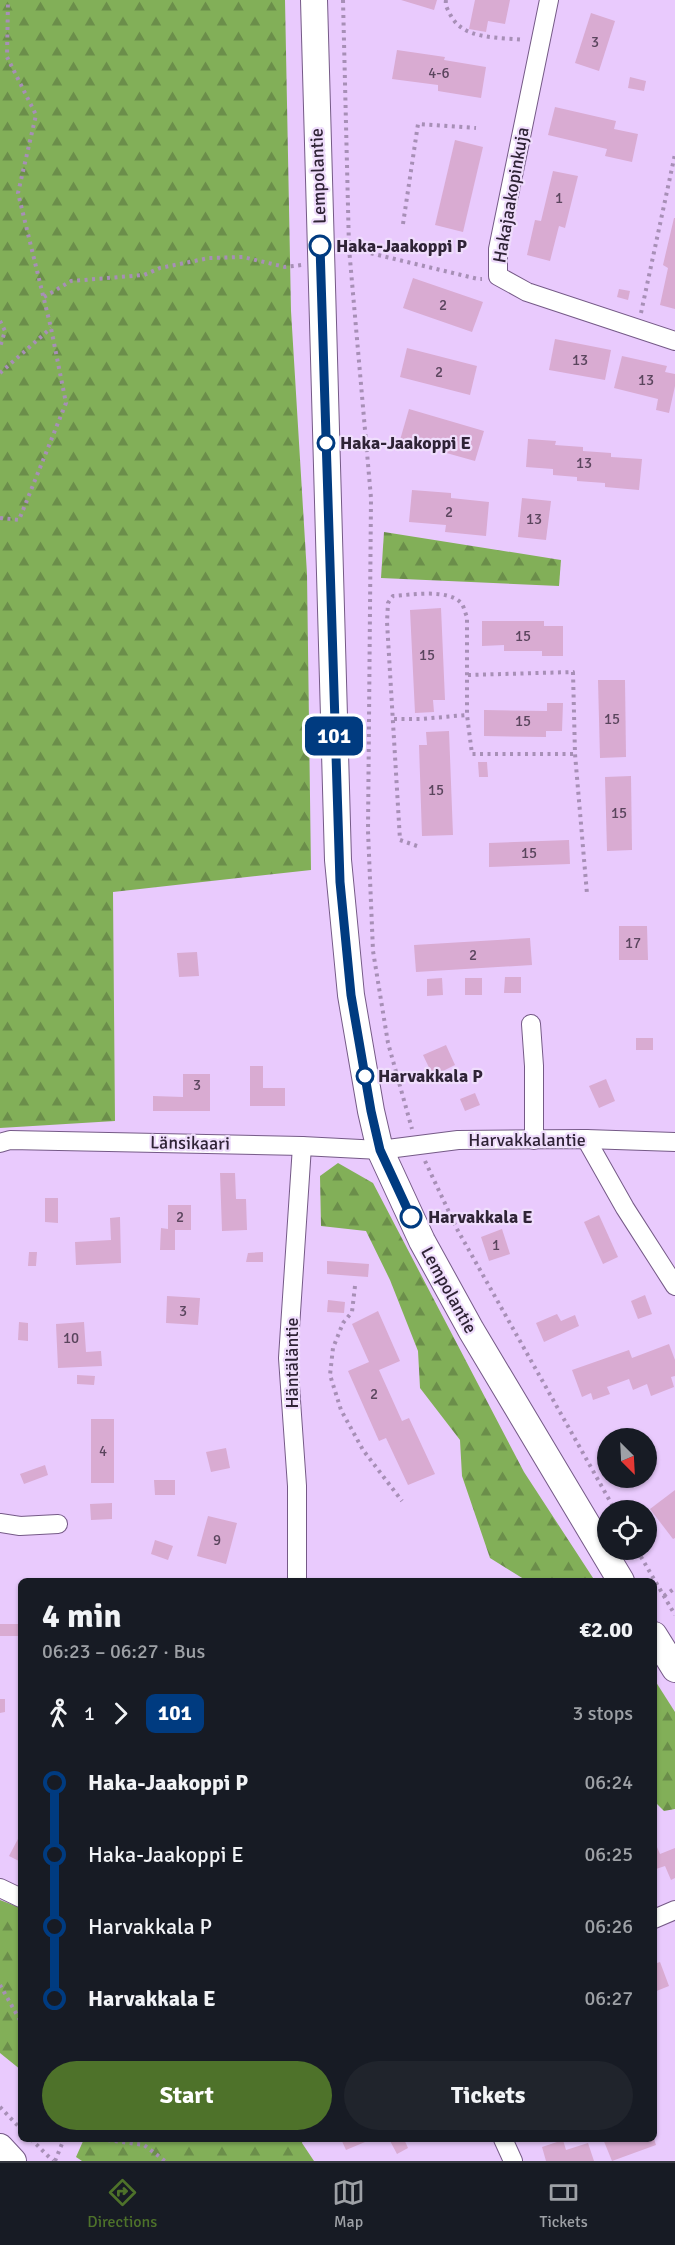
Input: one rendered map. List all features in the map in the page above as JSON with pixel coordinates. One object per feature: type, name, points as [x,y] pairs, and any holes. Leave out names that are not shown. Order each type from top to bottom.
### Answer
[{"type":"street","name":"Lempolantie","points":[[314,0],[338,860],[351,995],[371,1111],[380,1150],[422,1241],[465,1320],[619,1578]]},
{"type":"street","name":"Hakajaakopinkuja","points":[[549,0],[498,249],[498,276],[527,292],[675,341]]},
{"type":"street","points":[[531,1024],[534,1066],[534,1140]]},
{"type":"street","name":"Harvakkalantie","points":[[380,1150],[458,1140],[586,1139],[675,1142]]},
{"type":"street","points":[[586,1139],[625,1208],[675,1286]]},
{"type":"street","name":"Länsikaari","points":[[0,1143],[10,1140],[302,1146],[380,1150]]},
{"type":"street","name":"Häntäläntie","points":[[297,1578],[297,1486],[288,1358],[302,1146]]},
{"type":"street","points":[[0,1523],[20,1526],[58,1524]]},
{"type":"street","points":[[657,1640],[675,1668]]},
{"type":"street","points":[[0,1888],[18,1897]]},
{"type":"street","points":[[657,1918],[675,1910]]},
{"type":"street","points":[[504,2142],[513,2161]]},
{"type":"street","points":[[0,2148],[13,2161]]},
{"type":"path","points":[[0,518],[19,520],[66,403],[44,297],[18,193],[36,115],[7,57],[8,0]]},
{"type":"path","points":[[343,0],[349,248],[371,498],[368,831],[372,951],[388,1043],[418,1145],[457,1229],[609,1500]]},
{"type":"path","points":[[446,0],[445,4],[455,25],[475,35],[539,41]]},
{"type":"path","points":[[403,224],[418,124],[476,128]]},
{"type":"path","points":[[638,329],[675,154]]},
{"type":"path","points":[[349,248],[478,279],[498,276]]},
{"type":"path","points":[[44,297],[71,281],[144,275],[160,268],[209,258],[243,256],[285,267],[320,264]]},
{"type":"path","points":[[0,321],[4,331],[0,347]]},
{"type":"path","points":[[0,373],[51,328]]},
{"type":"path","points":[[417,846],[400,840],[387,622],[388,603],[393,596],[429,593],[453,597],[463,604],[466,617],[467,715],[472,754],[575,754]]},
{"type":"path","points":[[468,675],[573,672],[575,754],[587,894]]},
{"type":"path","points":[[394,719],[467,715]]},
{"type":"path","points":[[355,1286],[352,1312],[343,1323],[333,1348],[330,1375],[341,1410],[363,1450],[402,1501]]},
{"type":"path","points":[[644,1560],[654,1578]]},
{"type":"path","points":[[657,1584],[675,1615]]},
{"type":"path","points":[[664,1596],[675,1588]]},
{"type":"path","points":[[0,1985],[18,2017]]},
{"type":"path","points":[[0,2107],[18,2125]]},
{"type":"path","points":[[34,2142],[54,2161],[63,2142]]},
{"type":"path","points":[[122,2142],[144,2145],[165,2161]]},
{"type":"green space","points":[[0,0],[285,0],[291,311],[307,574],[311,870],[113,892],[115,1121],[0,1128]]},
{"type":"green space","points":[[384,532],[561,560],[559,586],[381,578]]},
{"type":"green space","points":[[338,1163],[373,1183],[524,1472],[593,1578],[522,1578],[490,1558],[462,1476],[460,1440],[420,1388],[418,1351],[390,1280],[366,1231],[321,1226],[320,1176]]},
{"type":"green space","points":[[657,1684],[675,1712],[675,1809],[664,1811],[657,1804]]},
{"type":"green space","points":[[0,1900],[18,1907],[18,2068],[0,2053]]},
{"type":"green space","points":[[83,2142],[302,2142],[314,2161],[82,2161],[76,2157]]},
{"type":"building","points":[[401,0],[437,0],[434,10]]},
{"type":"building","points":[[475,0],[510,0],[505,24],[488,21],[486,32],[469,29]]},
{"type":"building","points":[[591,13],[615,21],[599,71],[575,63]]},
{"type":"building","points":[[397,50],[445,57],[444,60],[486,67],[481,98],[438,91],[438,85],[392,79]]},
{"type":"building","points":[[630,77],[646,81],[644,91],[628,88]]},
{"type":"building","points":[[555,107],[616,121],[614,129],[638,134],[632,162],[605,156],[607,149],[548,135]]},
{"type":"building","points":[[455,140],[483,147],[463,232],[435,225]]},
{"type":"building","points":[[553,171],[578,176],[565,228],[559,226],[550,261],[527,255],[535,220],[541,221]]},
{"type":"building","points":[[674,218],[675,309],[660,305],[668,268],[663,265]]},
{"type":"building","points":[[413,278],[483,302],[472,332],[403,308]]},
{"type":"building","points":[[619,289],[630,291],[628,300],[617,297]]},
{"type":"building","points":[[555,339],[611,350],[605,380],[549,370]]},
{"type":"building","points":[[407,348],[477,366],[470,395],[400,377]]},
{"type":"building","points":[[622,356],[667,366],[665,372],[675,374],[675,386],[669,413],[656,410],[658,399],[614,388]]},
{"type":"building","points":[[409,409],[484,431],[475,461],[400,440]]},
{"type":"building","points":[[528,439],[556,441],[555,445],[583,447],[583,451],[611,453],[611,457],[642,459],[639,490],[605,487],[605,483],[577,481],[577,477],[553,475],[553,469],[526,467]]},
{"type":"building","points":[[412,490],[451,493],[451,498],[489,502],[486,536],[445,532],[446,525],[409,522]]},
{"type":"building","points":[[522,498],[551,501],[546,540],[518,537]]},
{"type":"building","points":[[441,608],[445,700],[433,700],[434,712],[415,713],[410,610]]},
{"type":"building","points":[[482,621],[544,621],[544,626],[563,626],[563,656],[542,656],[542,651],[504,651],[504,645],[482,646]]},
{"type":"building","points":[[598,680],[625,680],[626,757],[600,758]]},
{"type":"building","points":[[547,703],[563,703],[562,731],[546,731],[546,737],[484,736],[484,710],[547,711]]},
{"type":"building","points":[[449,731],[453,835],[422,836],[419,745],[427,745],[426,732]]},
{"type":"building","points":[[478,762],[487,762],[488,777],[479,777]]},
{"type":"building","points":[[631,776],[632,850],[607,851],[605,777]]},
{"type":"building","points":[[569,840],[570,864],[489,867],[489,843]]},
{"type":"building","points":[[619,926],[647,926],[648,960],[619,960]]},
{"type":"building","points":[[530,938],[532,965],[416,972],[414,945]]},
{"type":"building","points":[[197,952],[199,976],[179,977],[177,953]]},
{"type":"building","points":[[505,977],[521,977],[521,993],[504,993]]},
{"type":"building","points":[[442,978],[443,995],[427,996],[427,979]]},
{"type":"building","points":[[465,978],[482,978],[482,995],[465,995]]},
{"type":"building","points":[[636,1038],[653,1038],[653,1050],[636,1050]]},
{"type":"building","points":[[446,1045],[455,1065],[433,1076],[423,1055]]},
{"type":"building","points":[[250,1066],[263,1066],[263,1088],[285,1088],[285,1106],[250,1106]]},
{"type":"building","points":[[183,1074],[210,1074],[210,1111],[153,1111],[153,1096],[183,1097]]},
{"type":"building","points":[[606,1079],[615,1101],[599,1108],[589,1086]]},
{"type":"building","points":[[475,1093],[480,1105],[465,1111],[460,1099]]},
{"type":"building","points":[[220,1173],[235,1173],[236,1199],[246,1199],[247,1230],[222,1231]]},
{"type":"building","points":[[45,1198],[58,1198],[58,1223],[45,1222]]},
{"type":"building","points":[[168,1205],[191,1205],[191,1230],[175,1230],[175,1250],[160,1250],[161,1228],[168,1229]]},
{"type":"building","points":[[599,1215],[618,1257],[603,1264],[584,1222]]},
{"type":"building","points":[[120,1217],[121,1263],[76,1265],[75,1242],[111,1240],[110,1218]]},
{"type":"building","points":[[502,1229],[510,1254],[489,1261],[481,1237]]},
{"type":"building","points":[[29,1252],[37,1252],[36,1266],[28,1266]]},
{"type":"building","points":[[263,1252],[263,1262],[246,1262],[248,1253]]},
{"type":"building","points":[[327,1261],[369,1264],[368,1277],[327,1274]]},
{"type":"building","points":[[645,1295],[652,1314],[638,1319],[631,1301]]},
{"type":"building","points":[[167,1296],[200,1298],[198,1325],[166,1323]]},
{"type":"building","points":[[328,1300],[345,1302],[344,1313],[327,1312]]},
{"type":"building","points":[[378,1311],[400,1361],[379,1370],[402,1421],[409,1418],[435,1474],[408,1485],[386,1438],[379,1441],[348,1371],[369,1362],[352,1324]]},
{"type":"building","points":[[557,1314],[561,1321],[575,1315],[579,1326],[544,1342],[536,1323]]},
{"type":"building","points":[[19,1322],[28,1323],[28,1341],[18,1340]]},
{"type":"building","points":[[84,1322],[86,1352],[101,1351],[102,1366],[58,1368],[56,1324]]},
{"type":"building","points":[[669,1344],[675,1360],[675,1376],[671,1377],[674,1387],[651,1396],[647,1384],[633,1390],[629,1379],[607,1387],[610,1394],[593,1400],[591,1393],[582,1397],[572,1370],[629,1350],[632,1358]]},
{"type":"building","points":[[77,1375],[95,1376],[94,1385],[77,1384]]},
{"type":"building","points":[[91,1419],[114,1419],[114,1483],[91,1483]]},
{"type":"building","points":[[226,1448],[230,1468],[211,1472],[206,1452]]},
{"type":"building","points":[[45,1465],[48,1475],[24,1484],[20,1474]]},
{"type":"building","points":[[154,1480],[175,1480],[175,1495],[155,1495]]},
{"type":"building","points":[[675,1490],[675,1538],[673,1539],[657,1518],[657,1504]]},
{"type":"building","points":[[112,1503],[112,1519],[91,1520],[90,1504]]},
{"type":"building","points":[[208,1516],[237,1523],[226,1564],[197,1556]]},
{"type":"building","points":[[155,1540],[173,1546],[168,1560],[151,1554]]},
{"type":"building","points":[[0,1624],[18,1624],[18,1636],[0,1636]]},
{"type":"building","points":[[0,1699],[5,1699],[5,1712],[0,1713]]},
{"type":"building","points":[[18,1839],[18,1860],[9,1856]]},
{"type":"building","points":[[657,1847],[660,1854],[675,1848],[675,1878],[671,1880],[665,1866],[657,1869]]},
{"type":"building","points":[[660,1962],[669,1986],[657,1991],[657,1963]]},
{"type":"building","points":[[342,2142],[365,2142],[346,2150]]},
{"type":"building","points":[[391,2142],[405,2142],[408,2148],[397,2154]]},
{"type":"building","points":[[564,2142],[566,2150],[588,2143],[594,2161],[546,2161],[542,2147]]},
{"type":"building","points":[[604,2142],[655,2142],[656,2145],[612,2161]]},
{"type":"bus line","name":"101","points":[[320,246],[340,882],[351,995],[371,1111],[380,1150],[411,1217]]},
{"type":"place","name":"Haka-Jaakoppi P","points":[[320,246]]},
{"type":"place","name":"Haka-Jaakoppi E","points":[[326,443]]},
{"type":"place","name":"Harvakkala P","points":[[365,1076]]},
{"type":"place","name":"Harvakkala E","points":[[411,1217]]}]
